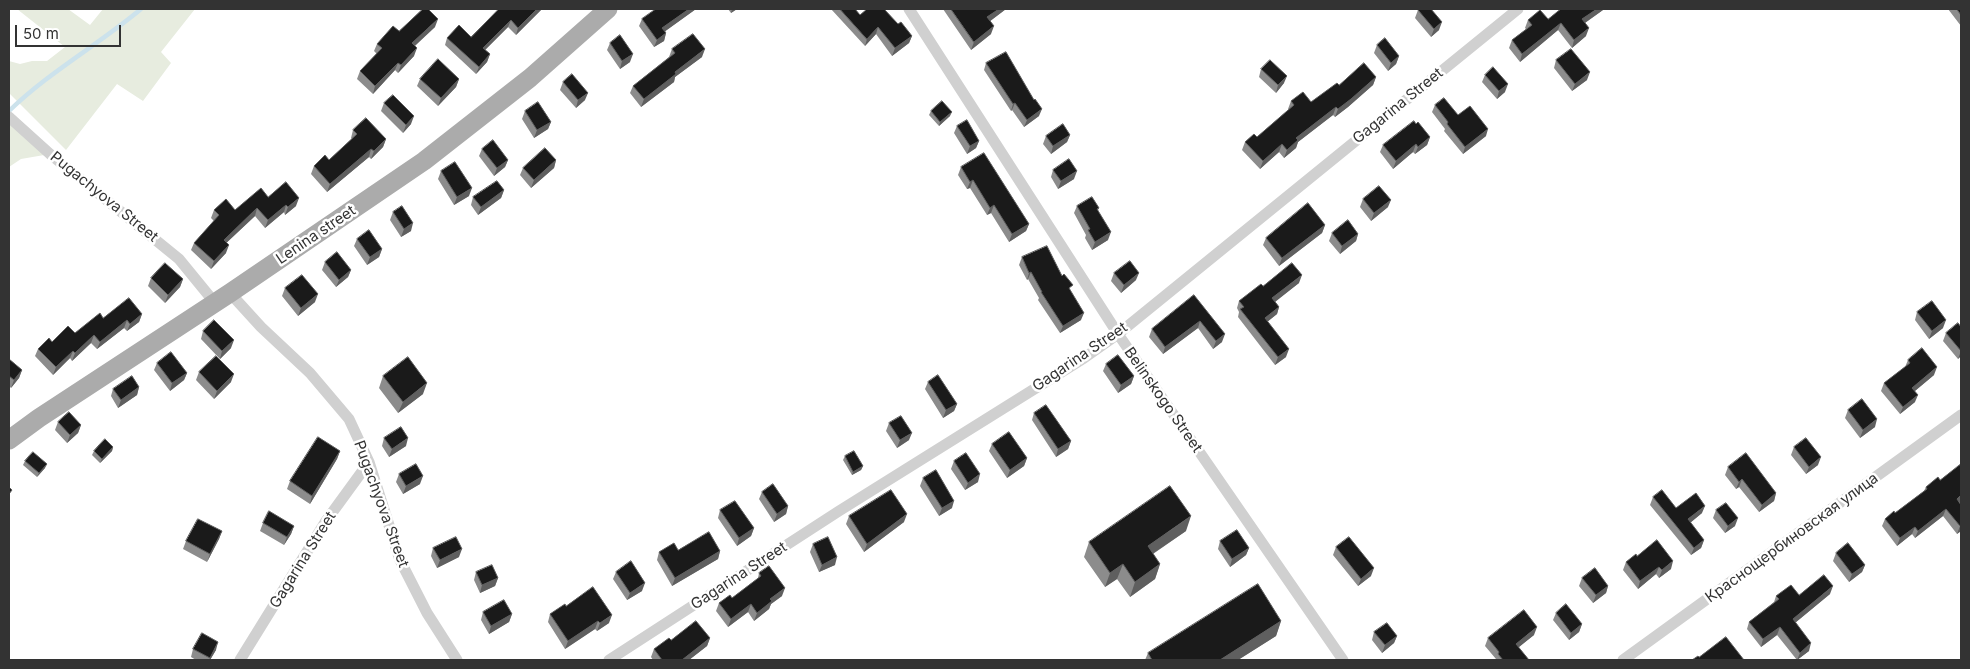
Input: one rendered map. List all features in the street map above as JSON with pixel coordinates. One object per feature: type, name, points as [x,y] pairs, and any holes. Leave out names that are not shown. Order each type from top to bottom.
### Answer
[{"type":"main road","name":"Lenina street","points":[[9,440],[39,418],[222,298],[424,161],[530,78],[608,9]]},
{"type":"street","name":"Belinskogo Street","points":[[908,9],[1118,334],[1343,660]]},
{"type":"street","name":"Gagarina Street","points":[[609,660],[839,511],[1084,358],[1118,334],[1518,9]]},
{"type":"street","name":"Pugachyova Street","points":[[12,120],[50,154],[179,259],[222,298],[260,327],[310,373],[350,419],[369,462],[400,560],[427,613],[457,660]]},
{"type":"street","name":"Краснощербиновская улица","points":[[1623,660],[1961,415]]},
{"type":"street","name":"Gagarina Street","points":[[240,660],[326,521],[369,462]]},
{"type":"shaded area","points":[[17,9],[68,9],[90,25],[103,9],[195,9],[161,52],[171,63],[143,101],[117,84],[66,150],[9,93],[9,61],[20,64],[32,61],[47,61],[65,47]]},
{"type":"shaded area","points":[[9,117],[50,154],[21,159],[9,167]]},
{"type":"building","points":[[423,9],[428,9],[438,19],[412,43],[417,48],[401,65],[398,63],[375,86],[360,71],[382,48],[377,44],[393,26],[399,31]]},
{"type":"building","points":[[499,9],[537,9],[518,28],[511,20],[483,48],[490,54],[479,67],[447,38],[459,25],[471,37]]},
{"type":"building","points":[[656,9],[689,9],[662,28],[666,33],[657,40],[642,19]]},
{"type":"building","points":[[840,9],[855,9],[860,15],[867,9],[884,9],[898,24],[901,22],[912,36],[895,48],[878,27],[867,39]]},
{"type":"building","points":[[951,9],[999,9],[987,17],[994,26],[974,42]]},
{"type":"building","points":[[1419,9],[1431,9],[1442,22],[1434,29]]},
{"type":"building","points":[[1561,9],[1597,9],[1582,19],[1589,28],[1574,40],[1561,23],[1522,54],[1512,40],[1532,25],[1528,20],[1540,10],[1548,19]]},
{"type":"building","points":[[693,34],[705,49],[644,99],[633,86],[675,53],[672,49]]},
{"type":"building","points":[[620,35],[633,54],[622,61],[610,43]]},
{"type":"building","points":[[1385,38],[1399,56],[1391,63],[1377,45]]},
{"type":"building","points":[[1571,49],[1590,72],[1575,84],[1556,60]]},
{"type":"building","points":[[1006,52],[1034,100],[1042,109],[1027,120],[1015,103],[1013,104],[986,63]]},
{"type":"building","points":[[438,59],[459,79],[441,98],[420,79]]},
{"type":"building","points":[[1270,60],[1287,76],[1278,85],[1261,69]]},
{"type":"building","points":[[1364,63],[1376,77],[1338,109],[1336,107],[1296,138],[1298,140],[1287,150],[1282,144],[1263,161],[1245,142],[1254,134],[1257,137],[1294,105],[1291,101],[1303,92],[1311,102],[1337,83],[1339,85]]},
{"type":"building","points":[[1493,67],[1508,84],[1499,91],[1485,75]]},
{"type":"building","points":[[572,74],[588,93],[578,100],[563,82]]},
{"type":"building","points":[[393,95],[414,116],[406,125],[384,103]]},
{"type":"building","points":[[1444,98],[1458,115],[1470,106],[1488,129],[1465,147],[1435,105]]},
{"type":"building","points":[[942,101],[952,112],[940,122],[931,111]]},
{"type":"building","points":[[538,102],[551,122],[537,130],[525,111]]},
{"type":"building","points":[[366,118],[386,139],[374,151],[371,149],[330,184],[314,166],[325,155],[329,160],[357,134],[353,130]]},
{"type":"building","points":[[967,120],[979,141],[970,146],[957,126]]},
{"type":"building","points":[[1414,121],[1416,124],[1418,122],[1430,137],[1418,147],[1416,144],[1396,161],[1383,145]]},
{"type":"building","points":[[1063,124],[1070,135],[1053,146],[1046,136]]},
{"type":"building","points":[[493,140],[508,160],[497,168],[482,149]]},
{"type":"building","points":[[545,148],[556,160],[534,180],[523,168]]},
{"type":"building","points":[[984,153],[1029,224],[1012,234],[994,205],[990,208],[973,180],[970,182],[961,167]]},
{"type":"building","points":[[1069,159],[1077,171],[1061,181],[1053,170]]},
{"type":"building","points":[[455,162],[472,188],[457,197],[441,171]]},
{"type":"building","points":[[497,181],[504,190],[481,207],[473,197]]},
{"type":"building","points":[[286,182],[299,198],[288,207],[286,205],[268,220],[257,208],[224,240],[229,245],[214,261],[194,243],[219,215],[214,210],[226,199],[235,210],[261,188],[268,197]]},
{"type":"building","points":[[1379,186],[1391,200],[1374,213],[1363,199]]},
{"type":"building","points":[[1092,197],[1111,232],[1095,242],[1077,206]]},
{"type":"building","points":[[1308,203],[1325,225],[1282,258],[1266,238]]},
{"type":"building","points":[[402,206],[413,223],[404,229],[393,212]]},
{"type":"building","points":[[1348,220],[1358,234],[1342,246],[1332,233]]},
{"type":"building","points":[[369,230],[382,249],[370,257],[357,239]]},
{"type":"building","points":[[1047,246],[1062,276],[1064,274],[1073,285],[1069,288],[1084,313],[1063,326],[1041,292],[1031,272],[1029,273],[1022,257]]},
{"type":"building","points":[[337,252],[351,270],[339,280],[325,262]]},
{"type":"building","points":[[1130,261],[1139,273],[1124,285],[1114,273]]},
{"type":"building","points":[[165,263],[183,279],[168,295],[151,278]]},
{"type":"building","points":[[1292,263],[1302,275],[1272,298],[1279,307],[1265,318],[1289,349],[1278,357],[1240,309],[1244,307],[1239,301],[1261,284],[1263,286]]},
{"type":"building","points":[[302,275],[318,294],[301,308],[285,288]]},
{"type":"building","points":[[1194,295],[1225,334],[1216,341],[1200,321],[1165,347],[1152,329]]},
{"type":"building","points":[[129,298],[142,314],[130,324],[127,320],[100,342],[94,335],[75,353],[73,351],[56,367],[38,349],[49,338],[52,342],[68,326],[75,333],[100,313],[103,318]]},
{"type":"building","points":[[1932,301],[1946,320],[1932,331],[1917,312]]},
{"type":"building","points":[[214,320],[234,340],[222,351],[203,331]]},
{"type":"building","points":[[1958,323],[1961,327],[1961,351],[1946,333]]},
{"type":"building","points":[[1922,348],[1937,367],[1912,388],[1918,395],[1903,407],[1884,383],[1910,363],[1908,360]]},
{"type":"building","points":[[171,352],[187,373],[172,383],[157,363]]},
{"type":"building","points":[[1118,355],[1134,376],[1121,385],[1106,364]]},
{"type":"building","points":[[216,356],[234,374],[217,391],[199,372]]},
{"type":"building","points":[[408,357],[427,383],[403,402],[383,376]]},
{"type":"building","points":[[9,359],[22,370],[14,380],[9,376]]},
{"type":"building","points":[[938,375],[957,404],[946,410],[928,382]]},
{"type":"building","points":[[132,376],[139,387],[121,400],[113,389]]},
{"type":"building","points":[[1862,399],[1877,419],[1863,430],[1848,410]]},
{"type":"building","points":[[1046,405],[1071,441],[1058,449],[1034,413]]},
{"type":"building","points":[[69,412],[81,425],[70,435],[58,422]]},
{"type":"building","points":[[901,416],[912,433],[900,440],[889,423]]},
{"type":"building","points":[[401,427],[408,438],[392,449],[384,438]]},
{"type":"building","points":[[1009,432],[1027,458],[1010,470],[992,444]]},
{"type":"building","points":[[318,437],[340,451],[312,496],[290,481]]},
{"type":"building","points":[[1806,438],[1821,457],[1809,467],[1794,447]]},
{"type":"building","points":[[105,439],[113,447],[102,459],[94,451]]},
{"type":"building","points":[[854,451],[863,466],[853,472],[845,456]]},
{"type":"building","points":[[33,452],[47,464],[39,473],[25,461]]},
{"type":"building","points":[[966,453],[980,474],[968,483],[954,461]]},
{"type":"building","points":[[1746,453],[1776,493],[1762,505],[1742,479],[1739,482],[1728,467]]},
{"type":"building","points":[[416,464],[423,476],[406,486],[399,474]]},
{"type":"building","points":[[1961,464],[1961,495],[1957,499],[1961,505],[1961,525],[1946,509],[1918,531],[1915,527],[1900,538],[1885,519],[1927,489],[1926,487],[1938,477],[1940,480]]},
{"type":"building","points":[[936,470],[954,501],[942,508],[923,478]]},
{"type":"building","points":[[773,484],[788,506],[777,514],[762,492]]},
{"type":"building","points":[[1170,486],[1191,516],[1148,546],[1160,564],[1135,582],[1123,564],[1110,573],[1089,542]]},
{"type":"building","points":[[891,490],[907,514],[867,544],[849,516]]},
{"type":"building","points":[[1662,490],[1676,508],[1696,493],[1705,506],[1688,519],[1704,540],[1694,548],[1653,497]]},
{"type":"building","points":[[735,501],[754,528],[739,538],[720,510]]},
{"type":"building","points":[[1726,503],[1738,518],[1728,526],[1716,510]]},
{"type":"building","points":[[269,511],[294,526],[287,537],[263,523]]},
{"type":"building","points":[[198,519],[222,531],[210,554],[186,541]]},
{"type":"building","points":[[1237,530],[1249,548],[1232,559],[1220,541]]},
{"type":"building","points":[[709,532],[720,551],[675,578],[659,552],[674,543],[678,550]]},
{"type":"building","points":[[456,537],[462,549],[440,560],[433,548]]},
{"type":"building","points":[[828,537],[837,557],[822,565],[813,544]]},
{"type":"building","points":[[1349,537],[1374,568],[1361,579],[1336,547]]},
{"type":"building","points":[[1657,540],[1673,561],[1662,570],[1659,567],[1640,581],[1626,562]]},
{"type":"building","points":[[1848,543],[1865,565],[1852,574],[1836,553]]},
{"type":"building","points":[[631,561],[645,583],[630,593],[616,572]]},
{"type":"building","points":[[492,565],[498,578],[482,585],[476,572]]},
{"type":"building","points":[[769,566],[785,588],[770,599],[772,601],[757,613],[751,604],[731,619],[719,603],[730,595],[732,598],[761,576],[759,573]]},
{"type":"building","points":[[1595,568],[1608,586],[1596,595],[1582,578]]},
{"type":"building","points":[[1824,575],[1833,586],[1793,619],[1811,643],[1800,653],[1780,627],[1763,639],[1749,622],[1779,599],[1776,596],[1791,585],[1799,595]]},
{"type":"building","points":[[1258,584],[1281,621],[1220,660],[1152,660],[1148,653]]},
{"type":"building","points":[[593,587],[612,615],[600,623],[598,621],[568,641],[550,614],[565,604],[566,606]]},
{"type":"building","points":[[504,600],[512,614],[491,626],[483,612]]},
{"type":"building","points":[[1566,604],[1582,624],[1571,633],[1556,613]]},
{"type":"building","points":[[1524,610],[1537,627],[1516,644],[1529,660],[1503,660],[1488,638]]},
{"type":"building","points":[[696,621],[710,638],[682,660],[662,660],[654,649],[669,638],[671,640]]},
{"type":"building","points":[[1387,623],[1397,636],[1385,645],[1374,632]]},
{"type":"building","points":[[202,633],[218,642],[210,658],[193,649]]},
{"type":"building","points":[[1726,637],[1744,660],[1692,660],[1699,657]]},
{"type":"waterway","points":[[9,111],[40,84],[141,9]]}]
